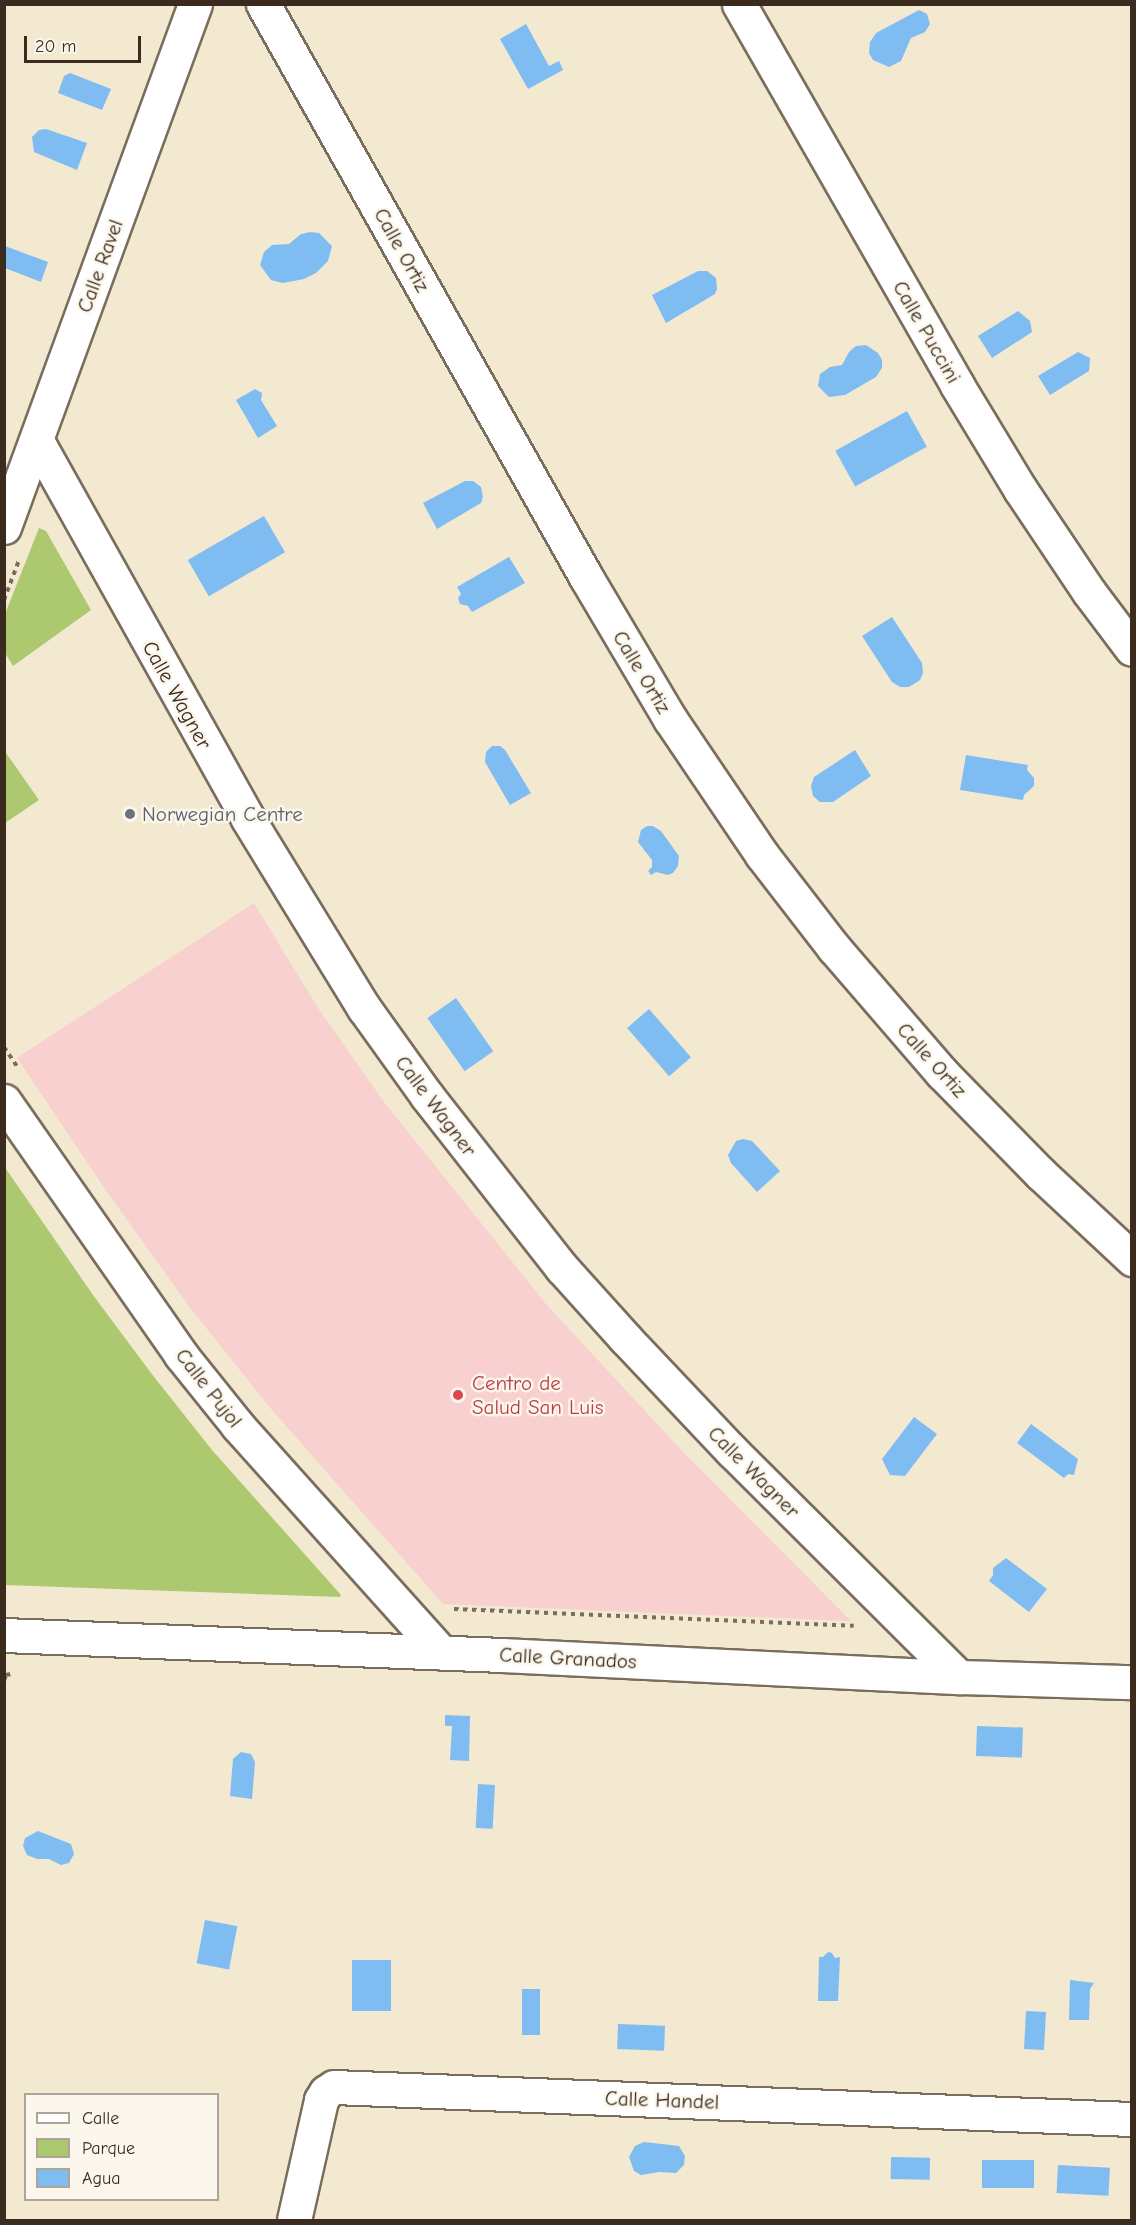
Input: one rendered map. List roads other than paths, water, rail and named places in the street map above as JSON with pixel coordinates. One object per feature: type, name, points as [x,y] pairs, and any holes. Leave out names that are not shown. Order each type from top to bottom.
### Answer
[{"type":"street","name":"Calle Ravel","points":[[4,527],[195,4]]},
{"type":"street","name":"Calle Ortiz","points":[[263,4],[586,577],[670,719],[762,855],[834,948],[942,1073],[1041,1174],[1131,1259]]},
{"type":"street","name":"Calle Puccini","points":[[739,4],[1014,479],[1089,592],[1131,650]]},
{"type":"street","name":"Calle Wagner","points":[[37,441],[254,829],[364,1008],[427,1096],[562,1268],[625,1338],[732,1451],[959,1677]]},
{"type":"street","name":"Calle Pujol","points":[[4,1101],[67,1194],[196,1372],[267,1459],[441,1652]]},
{"type":"street","name":"Calle Granados","points":[[4,1635],[441,1652],[959,1677],[1131,1682]]},
{"type":"street","name":"Calle Handel","points":[[294,2220],[321,2100],[326,2092],[334,2087],[1131,2119]]},
{"type":"water","points":[[919,10],[927,14],[930,24],[925,32],[911,38],[901,61],[889,67],[873,60],[869,53],[870,42],[876,33]]},
{"type":"water","points":[[526,24],[549,66],[559,61],[563,70],[528,89],[500,39]]},
{"type":"water","points":[[70,73],[111,89],[102,110],[58,93],[64,76]]},
{"type":"water","points":[[46,129],[87,143],[77,170],[34,152],[32,137],[39,130]]},
{"type":"water","points":[[319,233],[332,246],[328,261],[316,273],[304,279],[283,283],[271,280],[260,265],[264,252],[272,245],[289,244],[301,234]]},
{"type":"water","points":[[5,246],[48,262],[41,282],[5,268]]},
{"type":"water","points":[[698,271],[707,271],[716,278],[715,294],[666,323],[652,295]]},
{"type":"water","points":[[1018,311],[1030,321],[1032,332],[992,358],[978,336]]},
{"type":"water","points":[[866,345],[878,353],[882,360],[882,368],[876,377],[845,395],[829,397],[818,386],[820,374],[830,367],[842,365],[849,352],[856,346]]},
{"type":"water","points":[[1078,352],[1090,358],[1089,371],[1050,395],[1038,376]]},
{"type":"water","points":[[255,389],[262,393],[261,400],[277,426],[258,438],[236,400]]},
{"type":"water","points":[[907,411],[927,447],[855,487],[835,451]]},
{"type":"water","points":[[465,481],[473,481],[481,487],[483,497],[481,503],[437,529],[423,503]]},
{"type":"water","points":[[264,516],[285,552],[209,596],[188,560]]},
{"type":"water","points":[[509,557],[525,583],[472,612],[468,606],[460,604],[458,598],[461,594],[457,587]]},
{"type":"water","points":[[892,617],[922,663],[923,673],[920,680],[909,687],[900,687],[892,682],[862,636]]},
{"type":"water","points":[[492,746],[500,746],[505,750],[531,793],[510,805],[485,762],[486,752]]},
{"type":"water","points":[[855,750],[871,776],[833,802],[820,802],[813,796],[811,786],[814,777]]},
{"type":"water","points":[[966,755],[1028,765],[1027,770],[1034,778],[1034,786],[1024,795],[1023,800],[960,790]]},
{"type":"water","points":[[647,826],[653,826],[661,831],[679,856],[678,866],[673,873],[668,875],[656,872],[651,875],[648,871],[652,867],[652,860],[638,842],[641,830]]},
{"type":"water","points":[[456,998],[493,1051],[465,1071],[427,1018]]},
{"type":"water","points":[[649,1009],[691,1057],[669,1076],[627,1028]]},
{"type":"water","points":[[743,1139],[752,1141],[780,1171],[757,1192],[731,1163],[728,1155],[736,1141]]},
{"type":"water","points":[[914,1417],[937,1434],[905,1476],[890,1475],[882,1459]]},
{"type":"water","points":[[1031,1424],[1078,1459],[1074,1475],[1068,1474],[1064,1478],[1017,1443]]},
{"type":"water","points":[[1006,1558],[1047,1589],[1029,1612],[989,1581],[993,1575],[993,1568]]},
{"type":"water","points":[[445,1715],[470,1716],[469,1761],[450,1760],[452,1726],[445,1726]]},
{"type":"water","points":[[977,1726],[1023,1728],[1022,1758],[976,1756]]},
{"type":"water","points":[[241,1752],[251,1754],[255,1762],[252,1799],[230,1796],[233,1759]]},
{"type":"water","points":[[478,1784],[495,1785],[493,1829],[476,1828]]},
{"type":"water","points":[[38,1831],[71,1844],[74,1854],[69,1863],[61,1865],[49,1859],[37,1859],[27,1855],[23,1846],[25,1838]]},
{"type":"water","points":[[205,1920],[237,1926],[229,1969],[197,1963]]},
{"type":"water","points":[[828,1952],[832,1953],[835,1958],[840,1957],[838,2001],[818,2001],[819,1957],[823,1957]]},
{"type":"water","points":[[352,1960],[391,1960],[391,2011],[352,2011]]},
{"type":"water","points":[[1070,1980],[1094,1983],[1090,1989],[1089,2020],[1069,2020]]},
{"type":"water","points":[[522,1989],[540,1989],[540,2035],[522,2035]]},
{"type":"water","points":[[1026,2011],[1046,2012],[1044,2050],[1024,2049]]},
{"type":"water","points":[[618,2024],[665,2026],[664,2051],[617,2049]]},
{"type":"water","points":[[644,2142],[679,2146],[685,2156],[684,2165],[676,2173],[659,2172],[641,2175],[634,2171],[629,2157],[635,2146]]},
{"type":"water","points":[[891,2157],[930,2158],[930,2180],[891,2179]]},
{"type":"water","points":[[982,2160],[1034,2160],[1034,2188],[982,2188]]},
{"type":"water","points":[[1058,2165],[1110,2168],[1108,2196],[1057,2193]]},
{"type":"place","name":"Norwegian Centre","points":[[130,814]]},
{"type":"place","name":"Centro de Salud San Luis","points":[[458,1395]]}]
